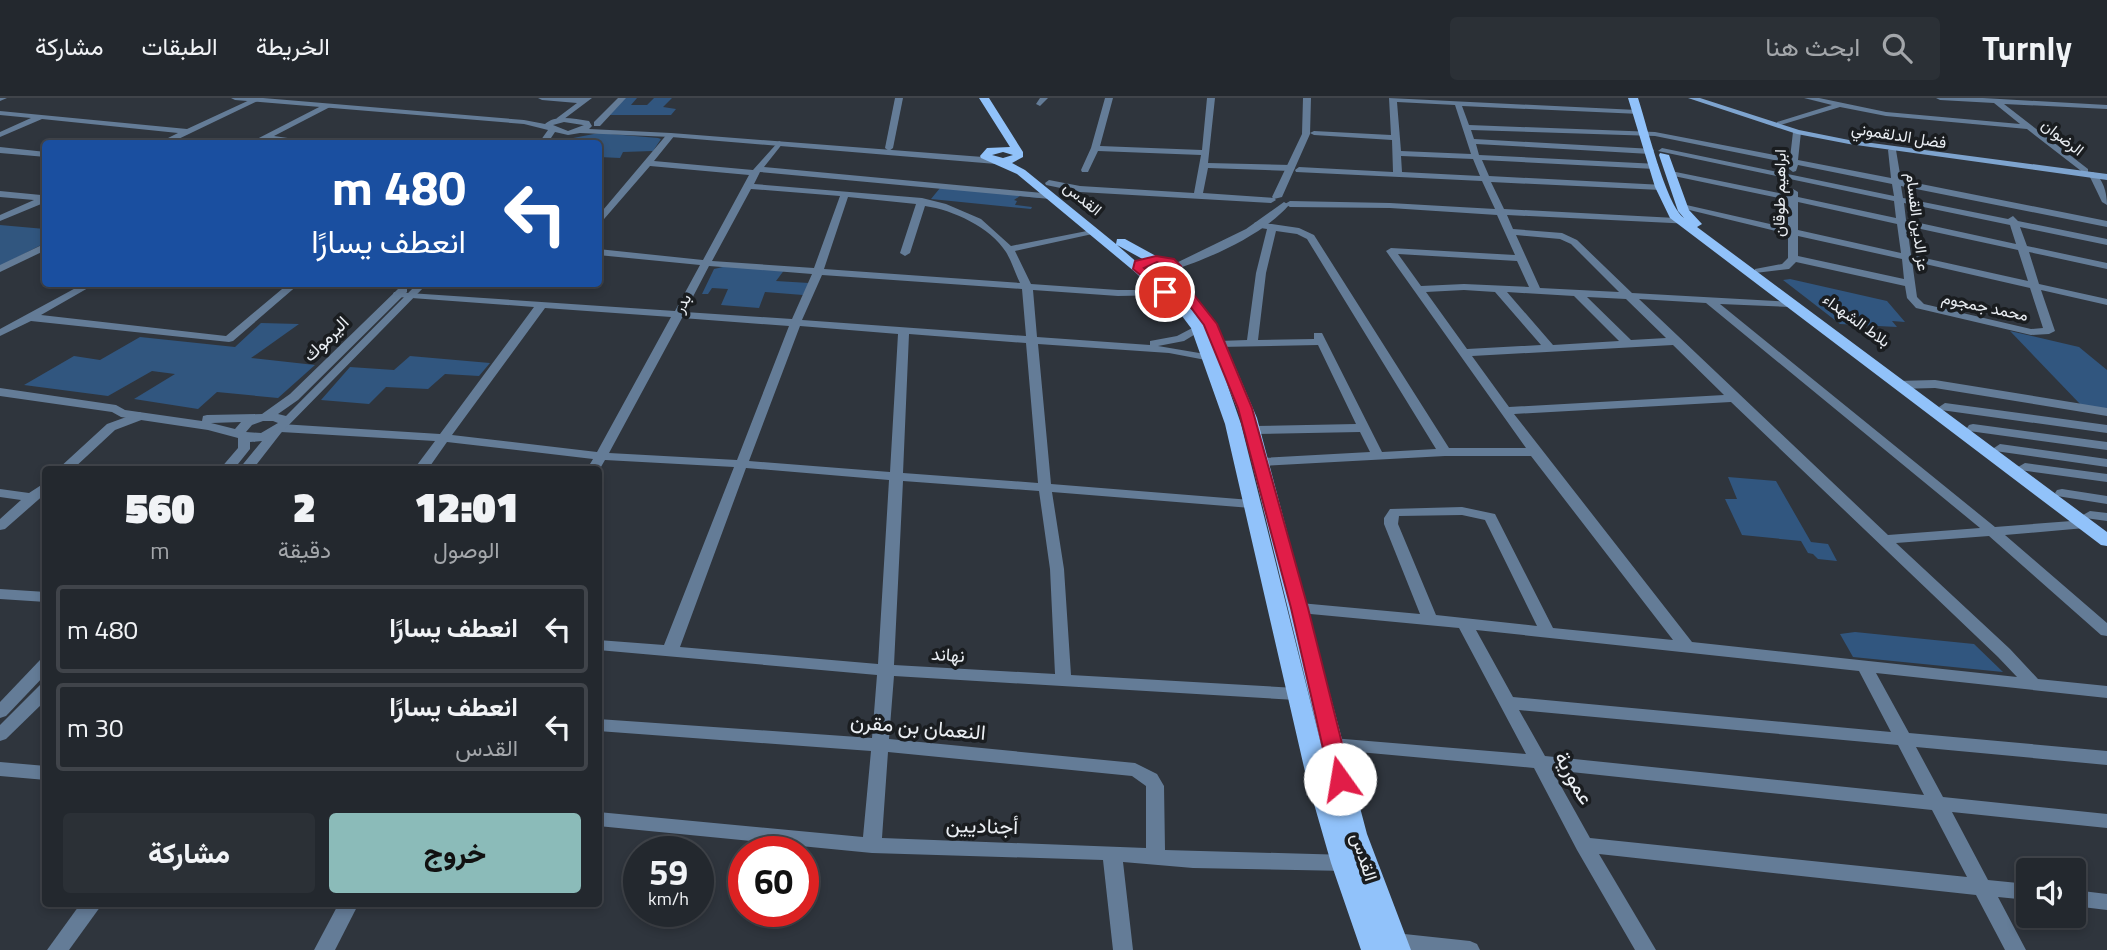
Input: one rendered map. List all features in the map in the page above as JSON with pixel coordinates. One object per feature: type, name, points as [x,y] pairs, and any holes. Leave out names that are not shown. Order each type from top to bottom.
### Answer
[{"type":"main road","points":[[973,98],[994,134],[995,156],[1018,154]]},
{"type":"main road","name":"القدس","points":[[984,98],[1018,154],[1049,190],[1094,231],[1158,266],[1165,292],[1187,313],[1215,351],[1253,430],[1300,608],[1332,744],[1365,863],[1397,946]]},
{"type":"main road","points":[[1645,98],[1650,134]]},
{"type":"main road","name":"فضل الدلقموني","points":[[1692,98],[1797,132],[1892,149],[2107,175]]},
{"type":"main road","name":"فضل الدلقموني","points":[[1700,98],[1780,124],[1884,145],[2089,173]]},
{"type":"main road","points":[[1635,105],[1669,172],[1683,216]]},
{"type":"main road","points":[[1656,151],[1655,166],[1661,187],[1683,216],[1789,304],[1897,385],[2087,519],[2107,541]]},
{"type":"main road","name":"القدس","points":[[995,156],[1158,266],[1181,286],[1207,318],[1296,694],[1343,863],[1374,950]]},
{"type":"main road","name":"بلاط الشهداء","points":[[1683,216],[2062,493],[2087,519],[2107,527]]},
{"type":"street","points":[[235,98],[335,102]]},
{"type":"street","points":[[290,98],[524,122],[597,124],[995,156]]},
{"type":"street","points":[[542,98],[586,100],[576,124],[560,140]]},
{"type":"street","points":[[597,124],[622,98]]},
{"type":"street","points":[[889,148],[899,98]]},
{"type":"street","points":[[1084,170],[1095,148],[1109,98]]},
{"type":"street","points":[[1198,196],[1206,153],[1211,98]]},
{"type":"street","points":[[1295,169],[1308,128],[1307,98]]},
{"type":"street","points":[[1158,266],[1195,259],[1257,225],[1281,201],[1314,133],[1313,98]]},
{"type":"street","points":[[1551,98],[1556,108]]},
{"type":"street","points":[[1808,98],[1916,118],[2028,127]]},
{"type":"street","points":[[1940,98],[2107,107]]},
{"type":"street","points":[[1398,174],[1393,99],[1556,108],[1635,105]]},
{"type":"street","name":"الرضوان","points":[[1994,99],[2089,173]]},
{"type":"street","points":[[168,140],[252,100]]},
{"type":"street","points":[[259,140],[335,102]]},
{"type":"street","points":[[1458,104],[1476,157],[1536,291]]},
{"type":"street","points":[[1780,124],[1838,105]]},
{"type":"street","points":[[0,113],[186,131]]},
{"type":"street","points":[[0,135],[41,117]]},
{"type":"street","points":[[555,124],[559,133],[576,124],[779,144],[995,156]]},
{"type":"street","points":[[545,140],[555,124]]},
{"type":"street","points":[[1466,127],[1650,134],[2107,224]]},
{"type":"street","name":"ابراهيم طوقان","points":[[1759,271],[1785,267],[1793,258],[1795,232],[1792,199],[1797,132]]},
{"type":"street","points":[[1314,133],[1397,138]]},
{"type":"street","points":[[602,218],[671,135]]},
{"type":"street","points":[[265,137],[291,140]]},
{"type":"street","points":[[1471,141],[1656,151],[2107,243]]},
{"type":"street","name":"بدر","points":[[596,466],[756,171],[779,144]]},
{"type":"street","points":[[1095,148],[1206,153]]},
{"type":"street","name":"عز الدين القسام","points":[[1892,149],[1899,183],[1912,298]]},
{"type":"street","points":[[0,150],[42,155]]},
{"type":"street","points":[[1398,153],[1655,166]]},
{"type":"street","points":[[648,163],[1049,190],[1069,188],[1500,212],[1683,216],[1795,232],[2107,302]]},
{"type":"street","points":[[1203,164],[1661,187]]},
{"type":"street","points":[[1669,172],[2107,266]]},
{"type":"street","points":[[2089,173],[2104,192],[2107,202]]},
{"type":"street","points":[[749,187],[922,201],[943,206],[978,221],[1009,249],[1027,286],[1045,489],[1057,569],[1063,681]]},
{"type":"street","points":[[0,194],[42,199]]},
{"type":"street","points":[[670,651],[796,321],[818,271],[845,194]]},
{"type":"street","points":[[0,218],[42,200]]},
{"type":"street","points":[[905,253],[922,201]]},
{"type":"street","points":[[1158,266],[1199,250],[1281,201]]},
{"type":"street","name":"محمد جمجوم","points":[[1912,298],[1920,306],[1929,309],[2031,332],[2049,331],[2009,205]]},
{"type":"street","points":[[1257,225],[1299,231],[1311,237],[1445,452]]},
{"type":"street","points":[[1252,343],[1261,273],[1272,227]]},
{"type":"street","points":[[1009,249],[1094,231]]},
{"type":"street","points":[[1509,232],[1569,238],[2004,653],[2035,686]]},
{"type":"street","points":[[0,269],[42,249]]},
{"type":"street","points":[[1521,258],[1392,250],[1535,452],[1687,647]]},
{"type":"street","points":[[602,252],[705,263],[1118,293],[1165,292]]},
{"type":"street","points":[[1793,258],[1910,284]]},
{"type":"street","points":[[0,333],[84,287]]},
{"type":"street","points":[[28,317],[191,337],[229,339],[290,287]]},
{"type":"street","points":[[410,289],[677,313]]},
{"type":"street","points":[[410,289],[542,304],[1032,338],[1155,344],[1180,339],[1198,328]]},
{"type":"street","points":[[249,466],[410,289]]},
{"type":"street","name":"اليرموك","points":[[241,436],[242,428],[263,418],[294,397],[410,289]]},
{"type":"street","points":[[1420,289],[1536,291],[1789,304]]},
{"type":"street","points":[[1500,290],[1549,347]]},
{"type":"street","points":[[1578,294],[1629,344]]},
{"type":"street","points":[[1710,301],[1993,532],[2107,631]]},
{"type":"street","points":[[423,466],[542,304]]},
{"type":"street","points":[[872,845],[886,670],[904,331]]},
{"type":"street","points":[[1032,338],[1177,351],[1215,351],[1252,343],[1320,339],[1378,456]]},
{"type":"street","points":[[1465,353],[1676,341]]},
{"type":"street","points":[[1897,385],[1935,384],[2107,412]]},
{"type":"street","points":[[0,392],[144,413],[205,418],[278,417],[281,428]]},
{"type":"street","points":[[1507,411],[1734,398]]},
{"type":"street","points":[[1945,407],[2107,429]]},
{"type":"street","points":[[111,427],[116,410]]},
{"type":"street","points":[[68,466],[111,427],[144,413],[209,426],[241,436],[262,437],[281,428],[443,439],[601,456],[743,464],[1251,504]]},
{"type":"street","points":[[1253,430],[1363,428]]},
{"type":"street","points":[[1973,428],[2107,446]]},
{"type":"street","points":[[230,466],[244,449],[241,436]]},
{"type":"street","points":[[2000,448],[2107,463]]},
{"type":"street","points":[[1261,462],[1445,452],[1535,452]]},
{"type":"street","points":[[2025,467],[2107,478]]},
{"type":"street","points":[[0,526],[42,489]]},
{"type":"street","points":[[0,493],[32,498]]},
{"type":"street","points":[[2062,493],[2107,500]]},
{"type":"street","points":[[1430,620],[1391,524],[1395,512],[1462,511],[1490,517],[1548,633]]},
{"type":"street","points":[[1883,540],[1993,532],[2107,517]]},
{"type":"street","points":[[0,594],[42,597]]},
{"type":"street","points":[[1300,608],[2107,692]]},
{"type":"street","name":"عمورية","points":[[1465,625],[1584,845],[1646,950]]},
{"type":"street","name":"نهاند","points":[[602,645],[886,670],[1296,694]]},
{"type":"street","points":[[1864,666],[2016,950]]},
{"type":"street","points":[[0,712],[42,668]]},
{"type":"street","points":[[0,735],[42,693]]},
{"type":"street","points":[[1508,702],[2107,758]]},
{"type":"street","name":"النعمان بن مقرن","points":[[602,725],[881,745],[1135,770],[1151,779],[1155,786],[1156,857]]},
{"type":"street","points":[[1332,744],[1539,762],[2107,821]]},
{"type":"street","points":[[0,769],[42,774]]},
{"type":"street","name":"أجناديين","points":[[602,819],[872,845],[1365,863]]},
{"type":"street","points":[[1584,845],[2016,891]]},
{"type":"street","points":[[1112,853],[1124,950]]},
{"type":"street","points":[[2086,899],[2107,902]]},
{"type":"street","points":[[57,950],[90,907]]},
{"type":"street","points":[[324,950],[347,907]]},
{"type":"street","points":[[1397,946],[1470,950]]},
{"type":"shaded area","points":[[623,98],[637,98],[631,105],[647,105],[654,98],[672,98],[663,107],[676,109],[671,115],[608,115]]},
{"type":"shaded area","points":[[599,133],[661,139],[653,151],[623,152],[620,158],[602,157],[602,140],[570,140]]},
{"type":"shaded area","points":[[940,188],[1038,196],[1039,198],[1020,196],[1014,200],[1017,201],[1015,205],[1032,207],[1031,209],[931,199]]},
{"type":"shaded area","points":[[0,225],[42,229],[42,245],[0,266]]},
{"type":"shaded area","points":[[727,266],[785,269],[776,281],[809,283],[803,295],[765,292],[759,308],[721,305],[728,289],[712,288],[708,294],[702,294],[714,269]]},
{"type":"shaded area","points":[[1790,279],[1887,301],[1905,322],[1892,321],[1897,327],[1840,324],[1783,280]]},
{"type":"shaded area","points":[[261,323],[299,324],[251,358],[315,365],[278,398],[217,392],[198,409],[134,399],[175,374],[152,371],[108,396],[24,385],[74,356],[100,360],[140,337],[235,347]]},
{"type":"shaded area","points":[[2010,331],[2079,347],[2107,370],[2107,409],[2081,405]]},
{"type":"shaded area","points":[[410,356],[490,363],[479,376],[445,374],[428,389],[386,387],[369,404],[321,400],[350,367],[394,370]]},
{"type":"shaded area","points":[[1728,477],[1776,481],[1811,542],[1828,544],[1837,561],[1818,559],[1808,553],[1801,541],[1742,535],[1725,499],[1737,499]]},
{"type":"shaded area","points":[[1855,632],[1974,644],[2003,672],[1853,657],[1840,634]]},
{"type":"route","points":[[1165,292],[1139,269],[1139,264],[1146,260],[1161,259],[1175,266],[1181,286],[1210,324],[1245,408],[1300,608],[1340,779]]}]
